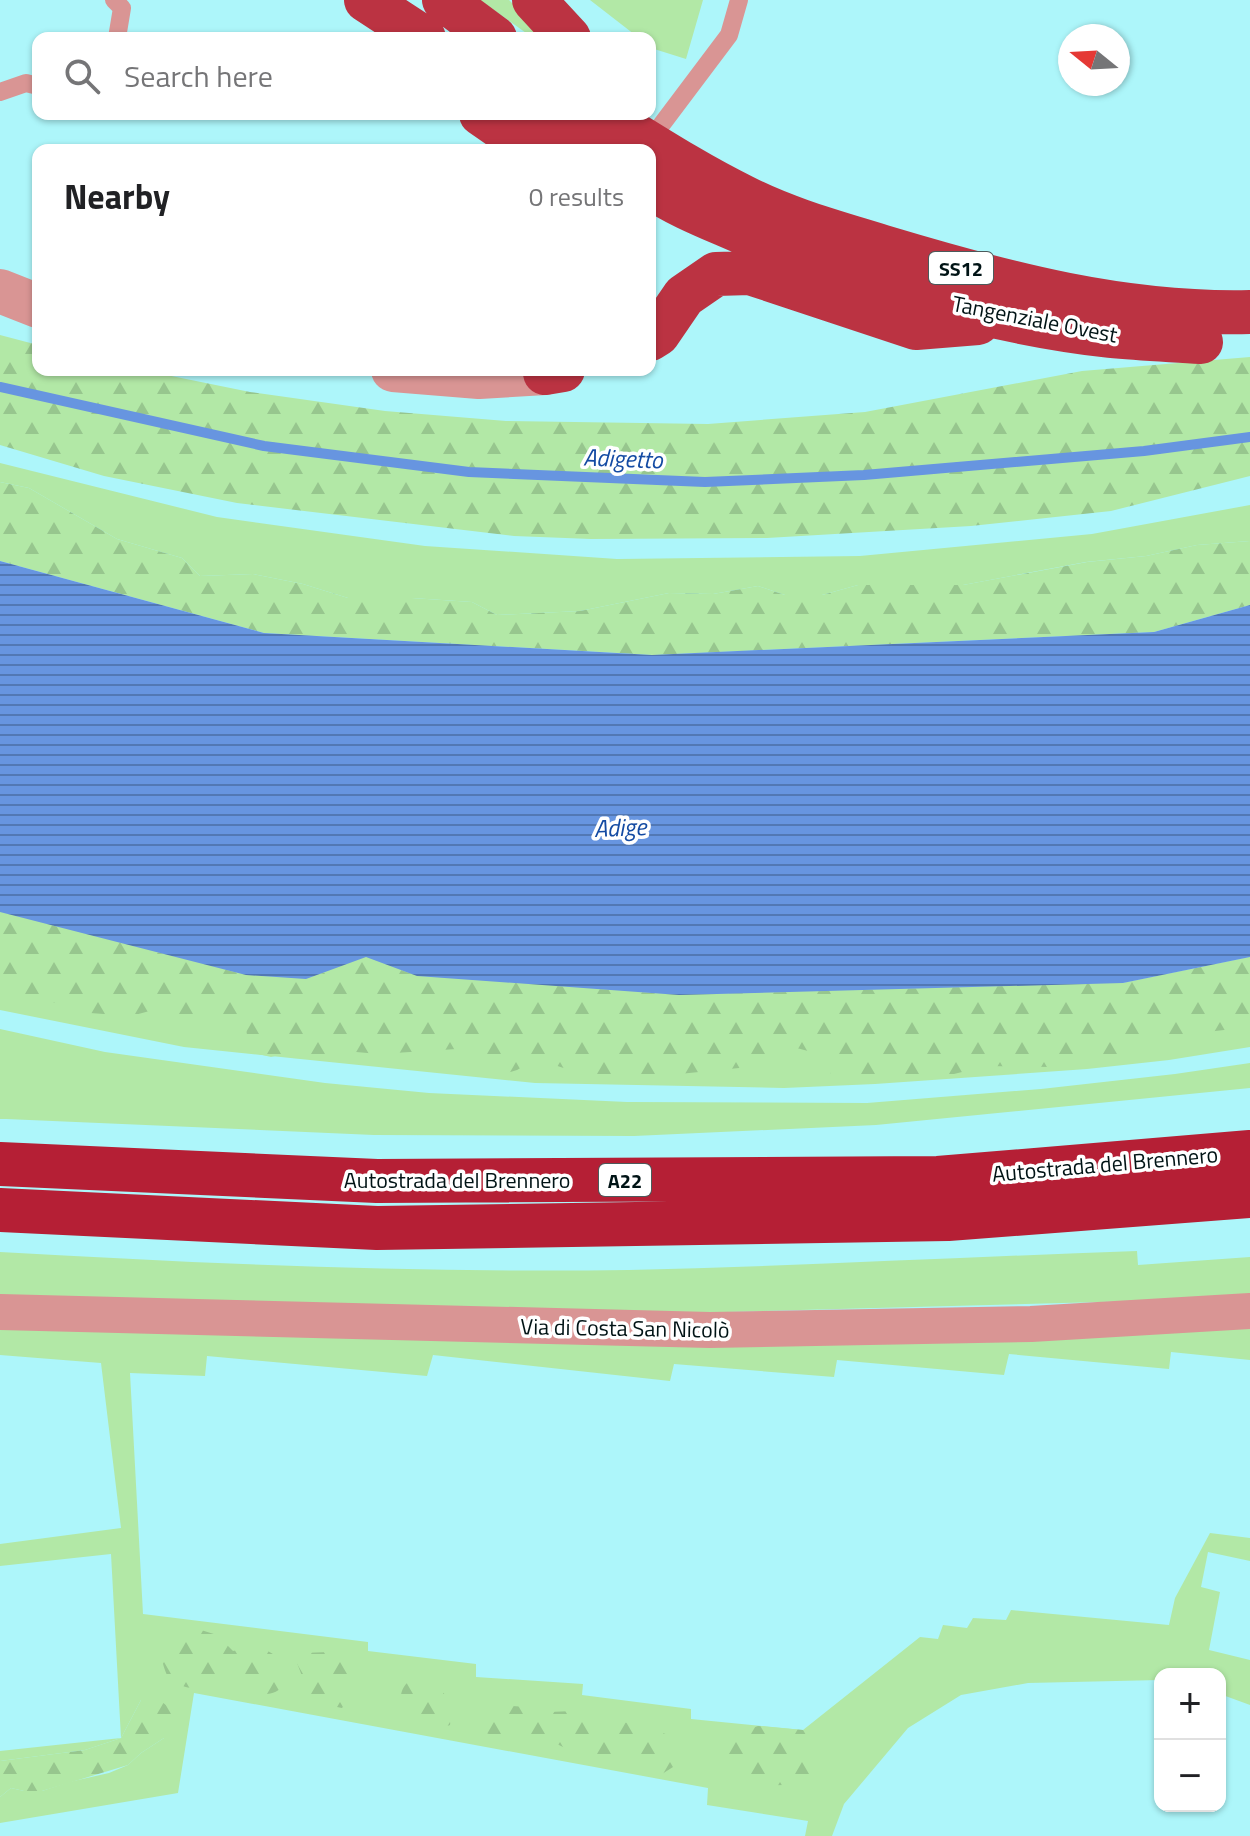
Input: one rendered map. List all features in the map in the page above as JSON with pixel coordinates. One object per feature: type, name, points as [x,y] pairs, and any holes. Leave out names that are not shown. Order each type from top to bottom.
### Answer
[{"type":"highway","points":[[444,0],[487,32]]},
{"type":"highway","points":[[534,0],[563,32]]},
{"type":"highway","points":[[376,13],[412,32]]},
{"type":"highway","points":[[490,120],[524,144]]},
{"type":"highway","points":[[548,120],[584,144]]},
{"type":"highway","name":"Tangenziale Ovest","points":[[612,120],[651,144]]},
{"type":"highway","points":[[648,123],[688,167]]},
{"type":"highway","name":"Tangenziale Ovest","points":[[656,147],[746,198],[805,223],[1023,285],[1111,304],[1206,313],[1250,312]]},
{"type":"highway","name":"Tangenziale Ovest","points":[[656,191],[671,201],[800,257],[902,291],[1013,320],[1110,336],[1207,343],[1250,342]]},
{"type":"highway","points":[[656,335],[684,296],[716,274],[750,273],[916,328],[1013,320]]},
{"type":"highway","name":"Autostrada del Brennero","points":[[0,1164],[377,1181],[922,1178],[1250,1152]]},
{"type":"highway","name":"Autostrada del Brennero","points":[[0,1210],[377,1228],[948,1219],[1250,1196]]},
{"type":"street","points":[[0,291],[32,304]]},
{"type":"street","points":[[467,376],[491,376]]},
{"type":"street","name":"Via di Costa San Nicolò","points":[[0,1312],[710,1330],[1031,1324],[1250,1311]]},
{"type":"lane","points":[[114,0],[122,8],[118,32]]},
{"type":"lane","points":[[656,114],[729,35],[739,0]]},
{"type":"lane","points":[[0,92],[26,83],[32,84]]},
{"type":"green space","points":[[480,0],[509,0],[541,32],[525,32]]},
{"type":"green space","points":[[590,0],[703,0],[686,59],[656,50],[656,32],[631,32]]},
{"type":"green space","points":[[0,335],[32,343],[32,376],[171,376],[250,392],[385,411],[506,421],[708,424],[865,412],[1082,371],[1250,357],[1250,476],[1111,511],[971,526],[767,538],[514,536],[237,503],[104,476],[0,445]]},
{"type":"green space","points":[[0,463],[217,517],[425,546],[617,559],[860,556],[1092,534],[1250,505],[1250,541],[1197,545],[1146,556],[1086,562],[963,585],[858,585],[822,595],[785,595],[758,586],[713,594],[669,593],[580,611],[497,615],[472,602],[348,598],[303,584],[253,574],[200,576],[182,558],[117,539],[29,488],[0,482]]},
{"type":"green space","points":[[0,482],[29,488],[117,539],[182,558],[200,576],[253,574],[303,584],[348,598],[472,602],[497,615],[580,611],[669,593],[713,594],[758,586],[785,595],[822,595],[858,585],[963,585],[1197,545],[1250,541],[1250,605],[1154,632],[653,655],[264,633],[0,561]]},
{"type":"green space","points":[[0,912],[1123,983],[1250,957],[1250,1047],[1087,1069],[784,1088],[535,1083],[184,1047],[0,1010]]},
{"type":"green space","points":[[0,912],[246,975],[307,979],[366,957],[417,976],[679,995],[1123,983],[1250,957],[1250,1027],[1172,1036],[1149,1042],[1127,1057],[1095,1057],[1053,1067],[986,1066],[950,1075],[879,1074],[832,1079],[827,1056],[789,1046],[739,1068],[649,1077],[582,1074],[536,1059],[517,1070],[497,1076],[472,1048],[379,1054],[356,1052],[332,1059],[292,1058],[284,1054],[271,1057],[250,1052],[246,1029],[232,1019],[184,1016],[157,1009],[131,1016],[90,1013],[41,999],[0,1000]]},
{"type":"green space","points":[[0,1029],[105,1052],[325,1083],[429,1093],[627,1102],[867,1103],[1041,1089],[1250,1063],[1250,1088],[876,1125],[634,1136],[374,1135],[0,1119]]},
{"type":"green space","points":[[1137,1251],[1138,1265],[1250,1257],[1250,1298],[654,1314],[0,1297],[0,1252],[314,1267],[550,1271]]},
{"type":"green space","points":[[1250,1324],[1250,1360],[1171,1352],[1169,1369],[1009,1354],[1004,1375],[837,1360],[834,1377],[674,1364],[670,1381],[433,1355],[427,1376],[207,1356],[205,1376],[130,1373],[143,1614],[368,1642],[368,1651],[476,1664],[476,1677],[583,1684],[582,1695],[691,1709],[691,1719],[803,1730],[920,1637],[938,1639],[943,1625],[967,1628],[973,1618],[1006,1620],[1011,1610],[1169,1625],[1175,1598],[1210,1533],[1250,1538],[1250,1561],[1208,1552],[1201,1587],[1220,1592],[1209,1650],[1250,1660],[1250,1705],[1226,1696],[1226,1668],[1154,1668],[1154,1680],[1028,1683],[961,1695],[908,1728],[844,1804],[832,1836],[805,1836],[808,1821],[707,1805],[708,1788],[194,1693],[178,1793],[0,1823],[0,1797],[11,1788],[42,1791],[109,1773],[128,1765],[164,1738],[141,1700],[121,1738],[111,1554],[0,1566],[0,1544],[121,1528],[101,1363],[0,1355],[0,1325]]},
{"type":"green space","points":[[185,1625],[217,1635],[233,1651],[262,1648],[280,1659],[285,1683],[275,1692],[256,1693],[236,1687],[229,1670],[202,1688],[188,1688],[170,1681],[163,1664],[162,1648],[169,1635]]},
{"type":"green space","points":[[329,1652],[348,1666],[357,1688],[342,1708],[312,1702],[297,1663],[303,1653]]},
{"type":"green space","points":[[425,1675],[442,1691],[450,1709],[450,1725],[433,1731],[410,1727],[401,1705],[401,1693],[407,1683]]},
{"type":"green space","points":[[154,1696],[170,1708],[172,1718],[164,1738],[128,1765],[42,1791],[11,1788],[0,1797],[0,1761],[85,1750],[121,1738],[141,1700]]},
{"type":"green space","points":[[498,1705],[549,1712],[574,1711],[637,1724],[674,1737],[679,1746],[673,1767],[662,1774],[628,1756],[601,1756],[553,1742],[518,1742],[483,1732],[483,1709]]},
{"type":"green space","points":[[758,1726],[803,1730],[812,1756],[806,1782],[767,1785],[741,1779],[732,1772],[725,1762],[723,1748],[735,1734]]},
{"type":"green space","points":[[121,1738],[85,1750],[0,1761],[0,1751]]},
{"type":"water","name":"Adige","points":[[0,561],[264,633],[652,655],[1154,632],[1250,605],[1250,957],[1123,983],[679,995],[417,976],[366,957],[306,979],[246,975],[0,912]]},
{"type":"waterway","name":"Adigetto","points":[[0,387],[264,446],[469,472],[705,482],[864,475],[1144,451],[1250,437]]}]
